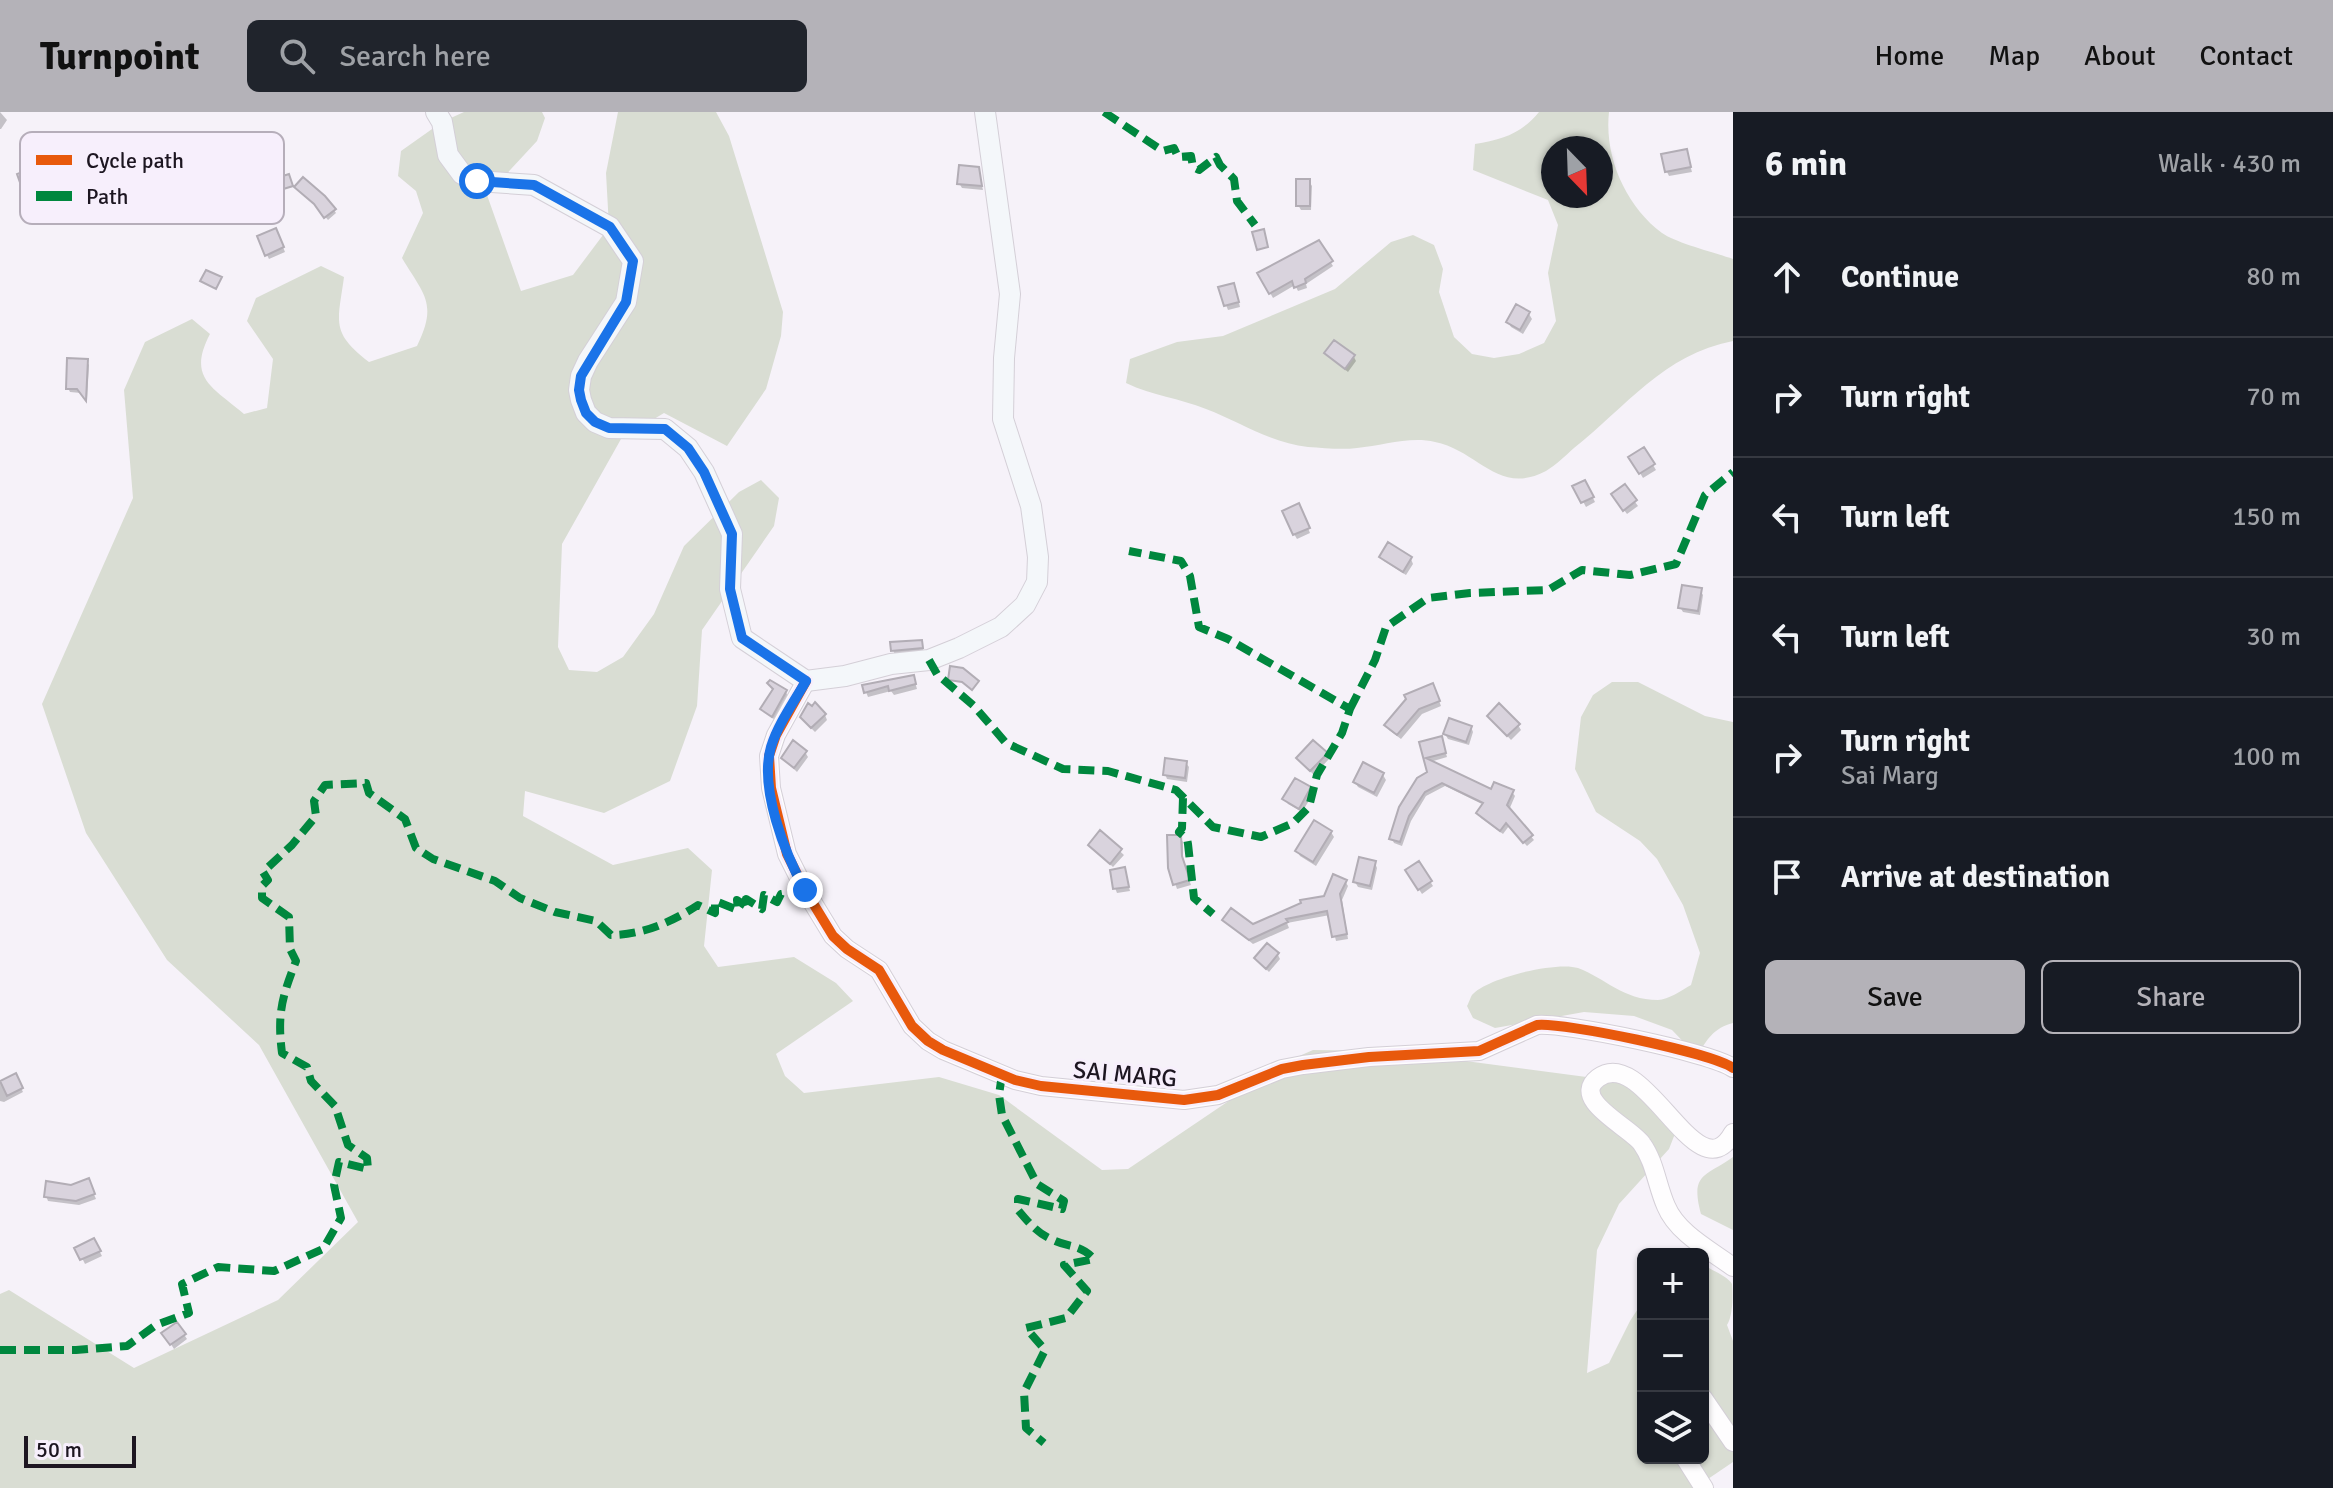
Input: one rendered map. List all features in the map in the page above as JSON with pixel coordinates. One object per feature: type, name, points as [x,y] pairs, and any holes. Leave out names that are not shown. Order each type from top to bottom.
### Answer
[{"type":"main road","points":[[436,112],[442,122],[448,155],[462,174],[477,181],[534,185],[610,227],[633,261],[626,302],[581,376],[579,390],[586,413],[595,422],[609,428],[665,429],[688,448],[704,472],[732,534],[730,589],[742,638],[806,681],[845,676],[891,664],[929,660],[959,648],[1001,627],[1025,605],[1037,582],[1038,557],[1031,506],[1003,419],[1004,358],[1010,294],[985,112]]},
{"type":"street","name":"SAI MARG","points":[[806,681],[776,735],[769,756],[769,776],[779,828],[793,867],[833,936],[879,970],[906,1018],[919,1034],[943,1050],[1041,1086],[1197,1099],[1218,1095],[1282,1069],[1303,1065],[1369,1057],[1479,1051],[1537,1025],[1547,1024],[1705,1056],[1733,1068]]},
{"type":"street","points":[[1733,1133],[1722,1146],[1701,1146],[1655,1099],[1629,1078],[1604,1075],[1596,1079],[1592,1086],[1596,1106],[1633,1132],[1650,1157],[1669,1214],[1693,1238],[1733,1267]]},
{"type":"street","points":[[1709,1407],[1733,1442]]},
{"type":"street","points":[[1689,1464],[1704,1488]]},
{"type":"shaded area","points":[[464,112],[542,112],[545,118],[537,141],[487,195],[521,291],[573,275],[609,227],[606,173],[618,112],[716,112],[729,136],[783,312],[781,336],[766,389],[727,446],[664,413],[621,439],[562,544],[558,647],[569,670],[597,672],[623,657],[654,614],[684,546],[739,492],[761,480],[779,498],[774,526],[702,630],[697,706],[670,781],[604,813],[525,791],[523,816],[613,865],[688,848],[712,870],[704,946],[718,967],[794,957],[836,983],[853,1001],[776,1054],[785,1076],[804,1093],[939,1077],[999,1095],[1102,1170],[1128,1169],[1288,1061],[1313,1050],[1390,1051],[1647,1085],[1678,1126],[1669,1149],[1619,1204],[1597,1250],[1587,1373],[1609,1363],[1637,1310],[1637,1464],[1709,1464],[1709,1268],[1722,1275],[1732,1284],[1727,1325],[1733,1341],[1733,1462],[1705,1481],[1700,1488],[0,1488],[0,1294],[9,1290],[134,1368],[278,1300],[358,1222],[259,1045],[167,960],[86,833],[42,704],[133,498],[124,390],[145,342],[192,319],[210,334],[201,361],[206,380],[244,414],[267,408],[273,359],[247,321],[256,298],[321,266],[344,277],[340,325],[342,334],[356,352],[369,362],[417,346],[427,319],[426,300],[402,258],[423,213],[416,191],[398,176],[401,151],[442,122]]},
{"type":"shaded area","points":[[1539,112],[1609,112],[1609,136],[1541,136],[1541,197],[1473,170],[1475,144],[1511,134]]},
{"type":"shaded area","points":[[1613,159],[1628,195],[1662,233],[1733,259],[1733,341],[1686,357],[1666,370],[1546,471],[1529,477],[1501,475],[1450,447],[1425,440],[1345,449],[1294,445],[1268,437],[1196,405],[1126,383],[1130,359],[1177,342],[1223,336],[1335,289],[1391,242],[1413,235],[1434,245],[1443,269],[1439,292],[1454,337],[1472,354],[1494,358],[1519,354],[1544,343],[1556,321],[1548,273],[1558,225],[1551,208],[1613,208]]},
{"type":"shaded area","points":[[1612,682],[1638,682],[1705,716],[1733,722],[1733,1023],[1715,1031],[1697,1056],[1672,1030],[1634,1016],[1584,1012],[1495,1028],[1473,1018],[1467,1006],[1472,995],[1492,983],[1522,972],[1555,967],[1578,968],[1624,993],[1646,999],[1666,998],[1691,985],[1700,953],[1683,905],[1657,859],[1640,841],[1596,812],[1575,769],[1581,717],[1593,695]]},
{"type":"shaded area","points":[[1733,1157],[1733,1230],[1701,1214],[1697,1191],[1702,1178]]},
{"type":"building","points":[[1687,149],[1691,167],[1665,172],[1661,154]]},
{"type":"building","points":[[959,165],[979,167],[982,186],[957,184]]},
{"type":"building","points":[[289,174],[293,186],[284,189],[284,176]]},
{"type":"building","points":[[303,177],[336,209],[324,218],[314,204],[294,187]]},
{"type":"building","points":[[1296,179],[1310,179],[1310,206],[1296,206]]},
{"type":"building","points":[[276,228],[284,247],[265,256],[257,236]]},
{"type":"building","points":[[1264,229],[1268,247],[1257,250],[1252,232]]},
{"type":"building","points":[[1319,240],[1333,261],[1305,279],[1306,283],[1294,288],[1292,281],[1269,294],[1257,273]]},
{"type":"building","points":[[206,270],[222,277],[216,289],[200,281]]},
{"type":"building","points":[[1234,283],[1239,302],[1224,306],[1218,287]]},
{"type":"building","points":[[1516,304],[1530,312],[1520,330],[1506,322]]},
{"type":"building","points":[[1334,340],[1355,355],[1345,369],[1324,353]]},
{"type":"building","points":[[67,358],[88,359],[86,401],[77,389],[66,389]]},
{"type":"building","points":[[1644,447],[1655,464],[1639,474],[1628,457]]},
{"type":"building","points":[[1585,480],[1594,497],[1581,503],[1572,486]]},
{"type":"building","points":[[1625,484],[1637,500],[1623,511],[1611,494]]},
{"type":"building","points":[[1299,503],[1310,528],[1293,535],[1282,511]]},
{"type":"building","points":[[1388,542],[1412,557],[1403,572],[1379,557]]},
{"type":"building","points":[[1682,585],[1702,588],[1698,611],[1678,608]]},
{"type":"building","points":[[922,640],[923,648],[891,651],[890,642]]},
{"type":"building","points":[[950,666],[963,668],[979,681],[972,690],[962,682],[948,680]]},
{"type":"building","points":[[914,675],[916,684],[889,691],[888,686],[864,693],[862,685]]},
{"type":"building","points":[[770,680],[787,690],[772,717],[760,709],[773,689],[767,683]]},
{"type":"building","points":[[1433,683],[1440,701],[1419,709],[1397,735],[1384,725],[1406,699],[1404,695]]},
{"type":"building","points":[[815,702],[826,714],[811,728],[800,717],[808,703],[812,706]]},
{"type":"building","points":[[1499,703],[1520,724],[1507,736],[1487,716]]},
{"type":"building","points":[[1449,718],[1472,726],[1466,742],[1443,734]]},
{"type":"building","points":[[1442,736],[1446,753],[1426,758],[1491,789],[1494,782],[1514,790],[1507,805],[1533,835],[1523,843],[1506,823],[1500,831],[1476,813],[1483,803],[1442,783],[1425,792],[1409,816],[1400,842],[1389,839],[1399,807],[1417,778],[1427,772],[1419,742]]},
{"type":"building","points":[[793,740],[807,751],[794,768],[781,758]]},
{"type":"building","points":[[1313,740],[1328,753],[1310,771],[1296,758]]},
{"type":"building","points":[[1165,758],[1187,761],[1185,778],[1163,775]]},
{"type":"building","points":[[1363,762],[1384,773],[1374,793],[1353,782]]},
{"type":"building","points":[[1295,778],[1311,787],[1299,809],[1282,799]]},
{"type":"building","points":[[1314,820],[1332,831],[1313,862],[1295,851]]},
{"type":"building","points":[[1100,830],[1122,849],[1110,864],[1088,845]]},
{"type":"building","points":[[1167,835],[1181,835],[1182,856],[1190,880],[1173,885],[1168,868]]},
{"type":"building","points":[[1359,857],[1376,861],[1370,886],[1353,882]]},
{"type":"building","points":[[1419,861],[1432,881],[1418,890],[1405,870]]},
{"type":"building","points":[[1125,867],[1129,887],[1113,889],[1110,870]]},
{"type":"building","points":[[1333,874],[1347,880],[1340,894],[1347,934],[1332,937],[1327,911],[1286,919],[1288,922],[1249,940],[1222,920],[1231,908],[1253,924],[1301,903],[1300,900],[1324,896]]},
{"type":"building","points":[[1267,943],[1279,953],[1266,969],[1254,958]]},
{"type":"building","points":[[16,1073],[23,1088],[7,1096],[0,1081]]},
{"type":"building","points":[[89,1178],[95,1194],[76,1201],[44,1197],[46,1181],[71,1185]]},
{"type":"building","points":[[94,1238],[101,1251],[80,1260],[74,1248]]},
{"type":"building","points":[[177,1322],[186,1334],[170,1345],[161,1333]]},
{"type":"marked path","points":[[1104,112],[1163,151],[1174,148],[1178,157],[1191,156],[1193,167],[1199,170],[1216,157],[1234,179],[1237,201],[1255,225]]},
{"type":"marked path","points":[[1350,709],[1375,660],[1386,627],[1428,598],[1548,590],[1582,570],[1630,575],[1676,564],[1705,495],[1733,472]]},
{"type":"marked path","points":[[929,660],[937,674],[974,706],[1006,743],[1063,769],[1108,771],[1176,790],[1213,827],[1261,837],[1293,823],[1309,807],[1317,775],[1342,733],[1350,709],[1228,639],[1199,627],[1190,576],[1181,561],[1129,551]]},
{"type":"marked path","points":[[0,1350],[127,1346],[156,1325],[189,1313],[182,1284],[218,1267],[274,1271],[323,1249],[341,1218],[334,1185],[339,1162],[368,1169],[367,1158],[348,1145],[335,1106],[311,1081],[307,1067],[282,1053],[282,1006],[296,961],[290,949],[289,917],[262,898],[262,886],[268,880],[263,872],[292,845],[316,816],[314,801],[325,785],[366,783],[369,793],[405,819],[416,848],[433,859],[495,881],[520,898],[555,912],[596,921],[611,935],[634,933],[656,926],[698,905],[715,913],[715,901],[738,910],[737,900],[749,908],[746,899],[762,909],[764,895],[777,902],[781,894],[805,890]]},
{"type":"marked path","points":[[1183,798],[1182,828],[1179,832],[1187,839],[1194,898],[1213,914]]},
{"type":"marked path","points":[[1002,1074],[999,1095],[1002,1115],[1037,1184],[1064,1201],[1062,1209],[1018,1199],[1018,1210],[1043,1234],[1094,1259],[1064,1265],[1087,1291],[1066,1318],[1026,1328],[1045,1350],[1024,1392],[1026,1428],[1044,1443]]},
{"type":"cycle path","points":[[806,681],[776,735],[769,756],[771,788],[787,854],[833,936],[879,970],[912,1026],[943,1050],[1015,1080],[1041,1086],[1184,1100],[1218,1095],[1282,1069],[1303,1065],[1369,1057],[1479,1051],[1537,1025],[1576,1028],[1637,1040],[1733,1068]]},
{"type":"route","points":[[477,181],[534,185],[610,227],[633,261],[626,302],[581,376],[581,400],[586,413],[595,422],[609,428],[665,429],[688,448],[704,472],[732,534],[730,589],[742,638],[806,681],[776,735],[769,756],[769,776],[779,828],[787,854],[805,890]]}]
